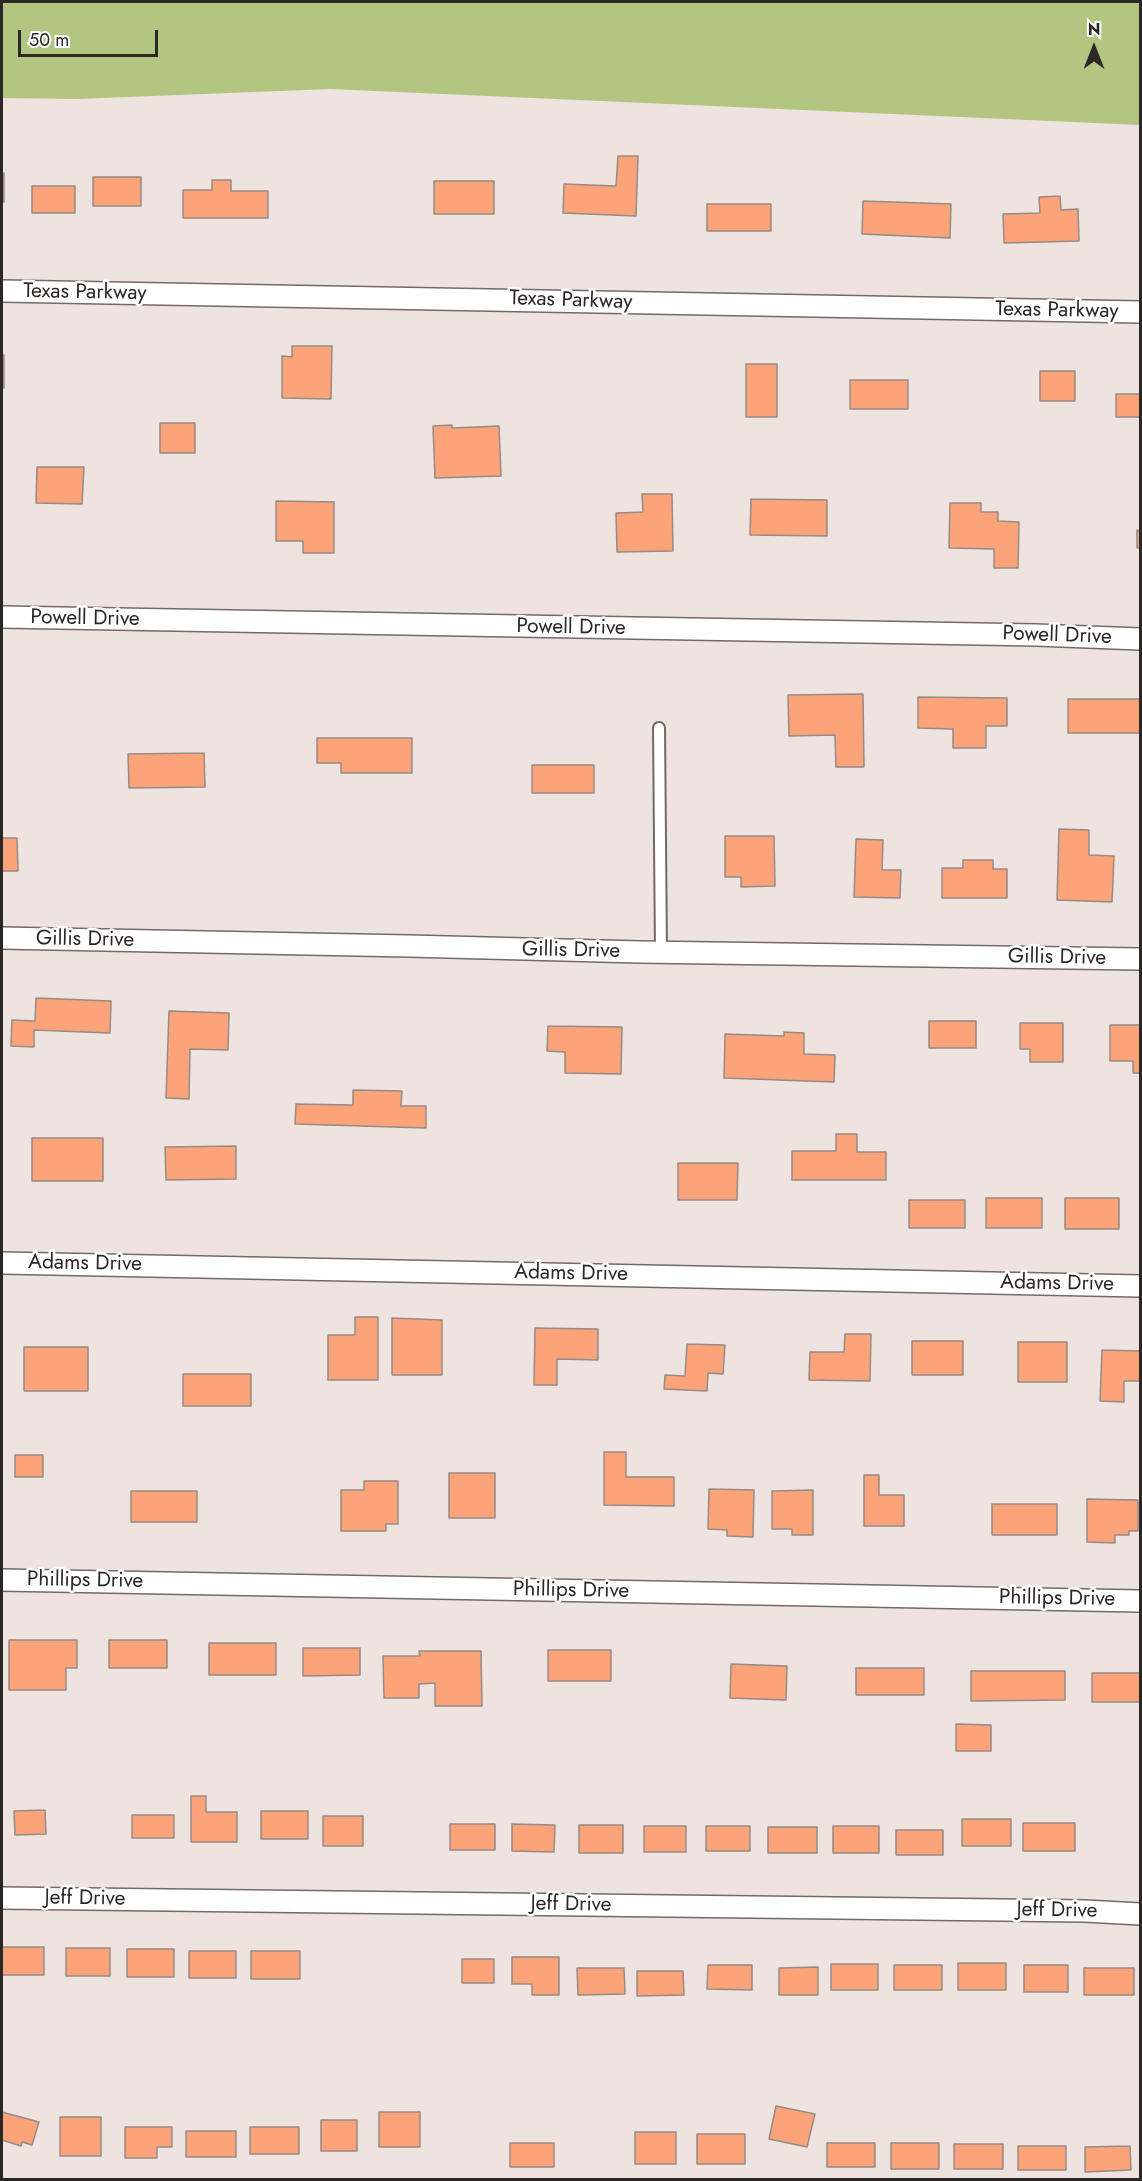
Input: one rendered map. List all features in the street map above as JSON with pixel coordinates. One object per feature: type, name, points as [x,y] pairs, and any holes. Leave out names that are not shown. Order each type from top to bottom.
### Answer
[{"type":"street","name":"Texas Parkway","points":[[2,291],[1140,312]]},
{"type":"street","name":"Powell Drive","points":[[2,617],[1036,635],[1140,639]]},
{"type":"street","name":"Gillis Drive","points":[[2,938],[661,953],[1140,959]]},
{"type":"street","name":"Adams Drive","points":[[2,1263],[1140,1286]]},
{"type":"street","name":"Phillips Drive","points":[[2,1580],[1140,1601]]},
{"type":"street","name":"Jeff Drive","points":[[2,1898],[1085,1911],[1140,1914]]},
{"type":"lane","points":[[659,728],[661,953]]},
{"type":"green space","points":[[2,2],[1140,2],[1140,125],[330,89],[77,99],[2,98]]},
{"type":"building","points":[[618,156],[638,156],[636,216],[563,213],[564,184],[616,186]]},
{"type":"building","points":[[2,173],[4,173],[4,202],[2,202]]},
{"type":"building","points":[[93,177],[141,177],[141,206],[93,206]]},
{"type":"building","points":[[212,180],[231,180],[231,191],[268,191],[268,218],[183,218],[183,190],[212,190]]},
{"type":"building","points":[[434,181],[494,181],[494,214],[434,214]]},
{"type":"building","points":[[32,186],[75,186],[75,213],[32,213]]},
{"type":"building","points":[[1060,196],[1061,210],[1078,209],[1079,241],[1004,243],[1003,214],[1040,213],[1039,197]]},
{"type":"building","points":[[863,201],[951,204],[950,238],[862,234]]},
{"type":"building","points":[[707,204],[771,204],[771,231],[707,231]]},
{"type":"building","points":[[292,346],[332,346],[331,399],[282,398],[282,356],[292,357]]},
{"type":"building","points":[[2,355],[4,355],[4,388],[2,388]]},
{"type":"building","points":[[746,364],[777,364],[777,417],[746,417]]},
{"type":"building","points":[[1040,371],[1075,371],[1075,401],[1040,401]]},
{"type":"building","points":[[850,380],[908,380],[908,409],[850,409]]},
{"type":"building","points":[[1116,394],[1140,394],[1140,417],[1116,417]]},
{"type":"building","points":[[160,423],[195,423],[195,453],[160,453]]},
{"type":"building","points":[[452,425],[452,428],[499,426],[501,476],[435,478],[433,426]]},
{"type":"building","points":[[37,467],[84,467],[82,504],[36,503]]},
{"type":"building","points":[[642,494],[672,494],[673,551],[617,552],[616,513],[643,512]]},
{"type":"building","points":[[751,499],[827,500],[827,536],[750,535]]},
{"type":"building","points":[[276,501],[334,502],[334,553],[303,553],[303,541],[276,541]]},
{"type":"building","points":[[950,503],[981,503],[981,512],[998,512],[998,521],[1019,522],[1018,568],[994,568],[994,549],[949,548]]},
{"type":"building","points":[[1137,530],[1140,531],[1140,548],[1137,548]]},
{"type":"building","points":[[863,694],[864,767],[836,767],[835,735],[789,736],[788,695]]},
{"type":"building","points":[[918,697],[1007,698],[1007,726],[986,726],[986,748],[953,748],[953,729],[918,728]]},
{"type":"building","points":[[1068,699],[1140,699],[1140,733],[1068,733]]},
{"type":"building","points":[[317,738],[412,738],[412,773],[341,773],[341,763],[317,763]]},
{"type":"building","points":[[204,753],[205,787],[129,788],[128,754]]},
{"type":"building","points":[[532,765],[594,765],[594,793],[532,793]]},
{"type":"building","points":[[1059,829],[1089,830],[1089,855],[1114,856],[1112,902],[1057,900]]},
{"type":"building","points":[[725,836],[774,836],[775,886],[741,887],[741,877],[725,877]]},
{"type":"building","points":[[2,838],[17,838],[18,871],[2,871]]},
{"type":"building","points":[[856,839],[883,840],[882,870],[901,870],[900,898],[854,897]]},
{"type":"building","points":[[963,860],[993,860],[993,869],[1007,869],[1007,898],[942,898],[942,868],[963,868]]},
{"type":"building","points":[[36,998],[111,1001],[110,1033],[34,1030],[34,1047],[11,1046],[12,1020],[35,1021]]},
{"type":"building","points":[[169,1011],[229,1013],[228,1050],[190,1049],[189,1099],[166,1098]]},
{"type":"building","points":[[929,1021],[976,1021],[976,1048],[929,1048]]},
{"type":"building","points":[[1020,1023],[1063,1023],[1063,1062],[1030,1062],[1030,1049],[1020,1049]]},
{"type":"building","points":[[1110,1025],[1140,1025],[1140,1073],[1133,1073],[1133,1061],[1110,1061]]},
{"type":"building","points":[[548,1026],[622,1027],[621,1074],[565,1073],[565,1052],[547,1051]]},
{"type":"building","points":[[784,1032],[804,1033],[804,1054],[835,1055],[834,1082],[724,1078],[725,1034],[784,1036]]},
{"type":"building","points":[[353,1090],[402,1091],[401,1106],[426,1106],[426,1128],[295,1124],[296,1104],[353,1105]]},
{"type":"building","points":[[836,1134],[857,1134],[857,1152],[886,1152],[886,1180],[792,1180],[792,1151],[836,1151]]},
{"type":"building","points":[[32,1138],[103,1138],[103,1181],[32,1181]]},
{"type":"building","points":[[236,1146],[236,1179],[166,1180],[165,1147]]},
{"type":"building","points":[[678,1163],[738,1163],[737,1200],[678,1200]]},
{"type":"building","points":[[986,1198],[1042,1198],[1042,1228],[986,1228]]},
{"type":"building","points":[[1065,1198],[1119,1198],[1119,1229],[1065,1229]]},
{"type":"building","points":[[909,1200],[965,1200],[965,1228],[909,1228]]},
{"type":"building","points":[[355,1317],[378,1317],[378,1380],[328,1380],[328,1335],[355,1335]]},
{"type":"building","points":[[392,1318],[442,1320],[442,1375],[392,1375]]},
{"type":"building","points":[[535,1328],[598,1329],[598,1360],[557,1359],[557,1385],[534,1385]]},
{"type":"building","points":[[845,1334],[871,1334],[870,1381],[809,1380],[810,1352],[844,1352]]},
{"type":"building","points":[[912,1341],[963,1341],[963,1375],[912,1375]]},
{"type":"building","points":[[1018,1342],[1067,1342],[1067,1382],[1018,1382]]},
{"type":"building","points":[[687,1344],[725,1345],[723,1374],[708,1373],[707,1391],[664,1389],[665,1375],[685,1376]]},
{"type":"building","points":[[24,1347],[88,1347],[88,1391],[24,1391]]},
{"type":"building","points":[[1102,1350],[1140,1351],[1140,1381],[1124,1381],[1124,1402],[1100,1401]]},
{"type":"building","points":[[183,1374],[251,1374],[251,1406],[183,1406]]},
{"type":"building","points":[[604,1452],[626,1452],[626,1477],[674,1477],[674,1506],[604,1505]]},
{"type":"building","points":[[15,1455],[43,1455],[43,1477],[15,1477]]},
{"type":"building","points":[[449,1473],[495,1473],[495,1518],[449,1518]]},
{"type":"building","points":[[864,1475],[879,1475],[879,1495],[904,1495],[904,1526],[864,1526]]},
{"type":"building","points":[[364,1481],[398,1481],[398,1524],[386,1524],[386,1531],[341,1531],[341,1490],[364,1490]]},
{"type":"building","points":[[709,1489],[754,1490],[753,1537],[727,1536],[727,1530],[708,1529]]},
{"type":"building","points":[[813,1490],[813,1535],[792,1535],[792,1529],[772,1529],[772,1491]]},
{"type":"building","points":[[131,1491],[197,1491],[197,1522],[131,1522]]},
{"type":"building","points":[[1087,1499],[1138,1500],[1138,1531],[1129,1531],[1129,1535],[1115,1535],[1115,1543],[1087,1542]]},
{"type":"building","points":[[992,1504],[1057,1504],[1057,1535],[992,1535]]},
{"type":"building","points":[[9,1640],[77,1640],[77,1668],[66,1668],[66,1690],[9,1690]]},
{"type":"building","points":[[109,1640],[167,1640],[167,1668],[109,1668]]},
{"type":"building","points":[[209,1643],[276,1643],[276,1675],[209,1675]]},
{"type":"building","points":[[303,1648],[360,1648],[360,1675],[303,1676]]},
{"type":"building","points":[[548,1650],[611,1650],[611,1681],[548,1681]]},
{"type":"building","points":[[419,1651],[481,1651],[482,1706],[435,1706],[435,1683],[419,1684],[419,1698],[384,1698],[383,1656],[420,1656]]},
{"type":"building","points":[[731,1664],[787,1666],[786,1700],[730,1698]]},
{"type":"building","points":[[856,1668],[924,1668],[924,1695],[856,1695]]},
{"type":"building","points":[[971,1671],[1065,1671],[1065,1700],[971,1701]]},
{"type":"building","points":[[1092,1673],[1140,1673],[1140,1702],[1092,1702]]},
{"type":"building","points":[[956,1724],[991,1725],[991,1751],[956,1751]]},
{"type":"building","points":[[191,1796],[206,1796],[206,1812],[237,1812],[237,1842],[191,1842]]},
{"type":"building","points":[[45,1810],[46,1834],[15,1835],[14,1811]]},
{"type":"building","points":[[261,1811],[308,1811],[308,1839],[261,1839]]},
{"type":"building","points":[[132,1815],[174,1815],[174,1838],[132,1838]]},
{"type":"building","points":[[323,1816],[363,1816],[363,1846],[323,1846]]},
{"type":"building","points":[[962,1819],[1011,1819],[1011,1846],[962,1846]]},
{"type":"building","points":[[1023,1823],[1075,1823],[1075,1851],[1023,1851]]},
{"type":"building","points":[[450,1824],[495,1824],[495,1850],[450,1850]]},
{"type":"building","points":[[512,1824],[555,1825],[554,1852],[512,1851]]},
{"type":"building","points":[[579,1825],[623,1825],[623,1853],[579,1853]]},
{"type":"building","points":[[644,1826],[686,1826],[686,1852],[644,1852]]},
{"type":"building","points":[[706,1826],[750,1826],[750,1851],[706,1851]]},
{"type":"building","points":[[833,1826],[879,1826],[879,1853],[833,1853]]},
{"type":"building","points":[[768,1827],[817,1827],[817,1853],[768,1853]]},
{"type":"building","points":[[896,1830],[943,1830],[943,1855],[896,1855]]},
{"type":"building","points":[[2,1947],[44,1947],[44,1975],[2,1975]]},
{"type":"building","points":[[66,1948],[110,1948],[110,1976],[66,1976]]},
{"type":"building","points":[[127,1949],[174,1949],[174,1977],[127,1977]]},
{"type":"building","points":[[189,1951],[236,1951],[236,1978],[189,1978]]},
{"type":"building","points":[[251,1951],[300,1951],[300,1979],[251,1979]]},
{"type":"building","points":[[512,1957],[559,1957],[559,1995],[532,1995],[532,1984],[512,1984]]},
{"type":"building","points":[[462,1959],[494,1959],[494,1983],[462,1983]]},
{"type":"building","points":[[958,1963],[1006,1963],[1006,1990],[958,1990]]},
{"type":"building","points":[[831,1964],[878,1964],[878,1990],[831,1990]]},
{"type":"building","points":[[708,1965],[752,1965],[752,1990],[707,1989]]},
{"type":"building","points":[[894,1965],[942,1965],[942,1990],[894,1990]]},
{"type":"building","points":[[1024,1965],[1068,1965],[1068,1992],[1024,1992]]},
{"type":"building","points":[[818,1967],[818,1995],[779,1995],[779,1968]]},
{"type":"building","points":[[577,1968],[624,1968],[625,1994],[578,1995]]},
{"type":"building","points":[[1084,1968],[1134,1968],[1134,1995],[1084,1995]]},
{"type":"building","points":[[637,1971],[683,1971],[684,1995],[637,1996]]},
{"type":"building","points":[[776,2106],[815,2114],[807,2147],[769,2139]]},
{"type":"building","points":[[2,2112],[39,2122],[32,2145],[22,2142],[21,2146],[2,2140]]},
{"type":"building","points":[[379,2112],[420,2112],[420,2147],[379,2147]]},
{"type":"building","points":[[60,2117],[101,2117],[101,2156],[60,2156]]},
{"type":"building","points":[[321,2120],[357,2120],[357,2151],[321,2151]]},
{"type":"building","points":[[125,2127],[172,2127],[172,2147],[157,2147],[157,2158],[125,2158]]},
{"type":"building","points":[[250,2127],[299,2127],[299,2154],[250,2154]]},
{"type":"building","points":[[186,2131],[236,2131],[236,2157],[186,2157]]},
{"type":"building","points":[[635,2132],[676,2132],[676,2164],[635,2164]]},
{"type":"building","points":[[697,2134],[745,2134],[745,2164],[697,2164]]},
{"type":"building","points":[[510,2143],[554,2143],[554,2167],[510,2167]]},
{"type":"building","points":[[827,2143],[875,2143],[875,2167],[827,2167]]},
{"type":"building","points":[[891,2143],[939,2143],[939,2169],[891,2169]]},
{"type":"building","points":[[954,2144],[1003,2144],[1003,2169],[954,2169]]},
{"type":"building","points":[[1018,2146],[1066,2146],[1066,2170],[1018,2170]]},
{"type":"building","points":[[1130,2146],[1131,2170],[1085,2172],[1085,2147]]}]
